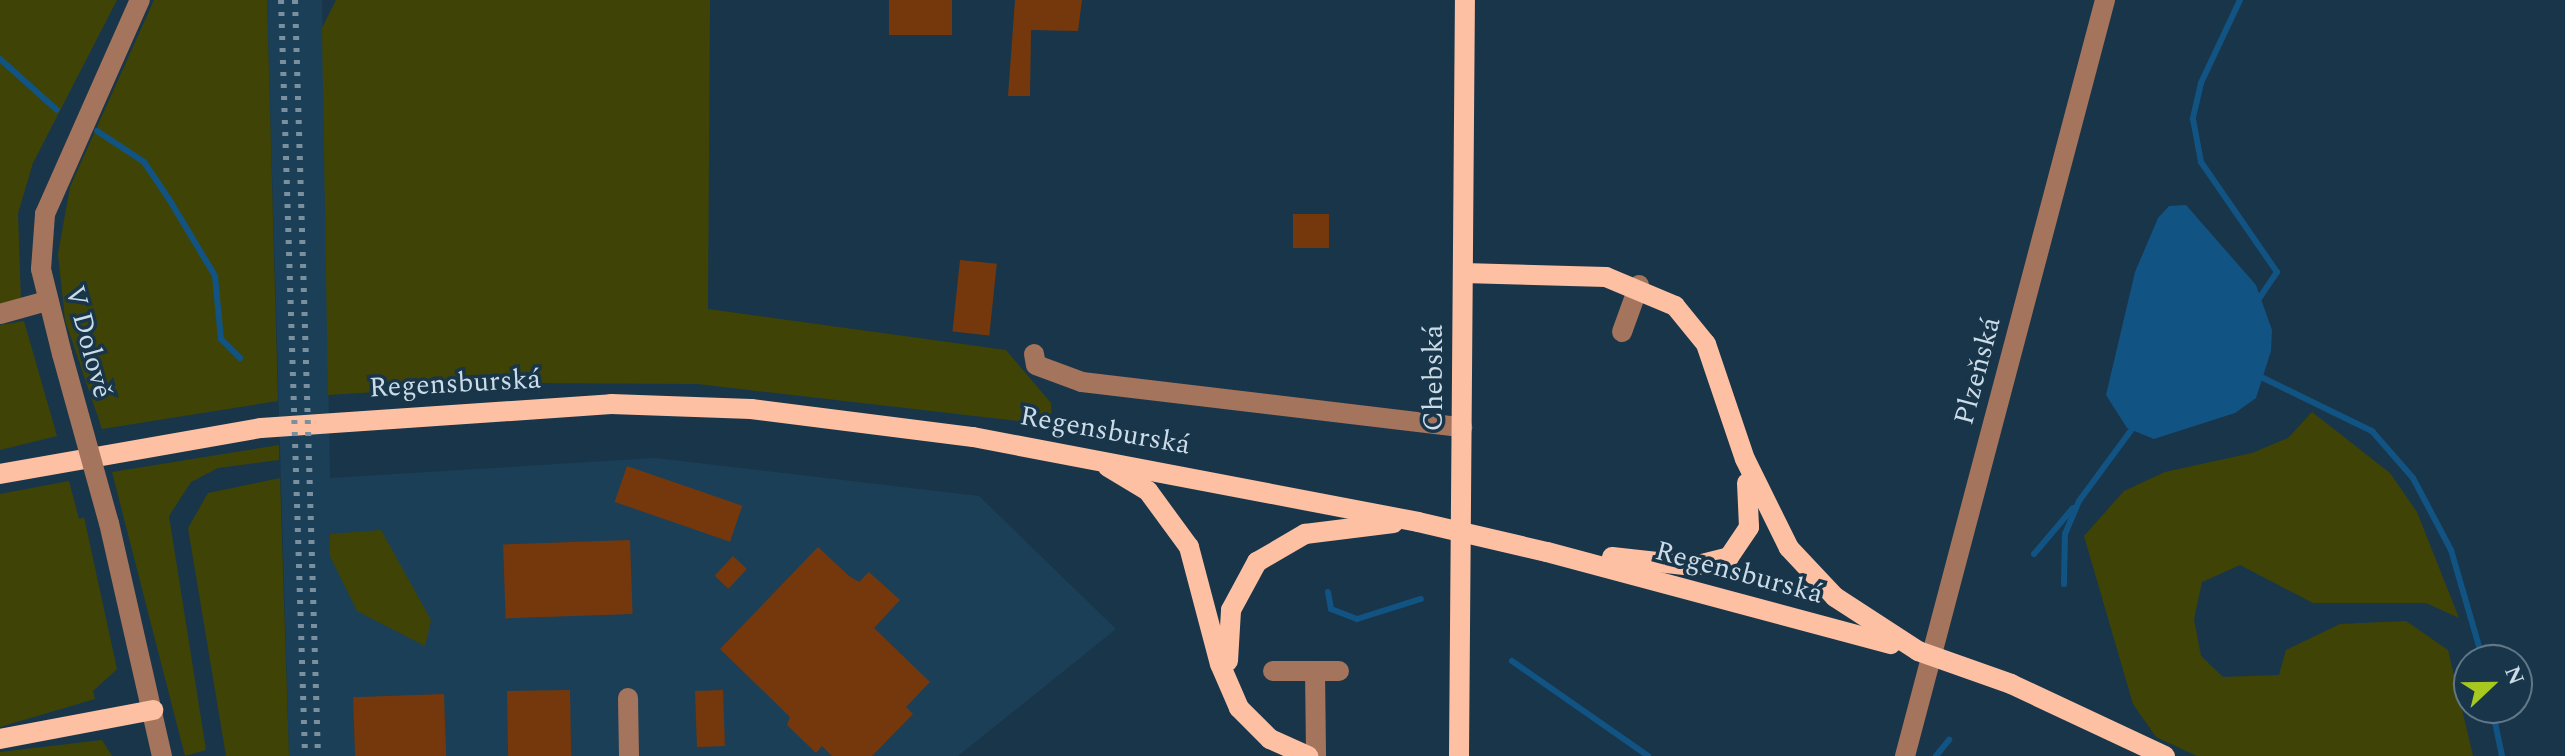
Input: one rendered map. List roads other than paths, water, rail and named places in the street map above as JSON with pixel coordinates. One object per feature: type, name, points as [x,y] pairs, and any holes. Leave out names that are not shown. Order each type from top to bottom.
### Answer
[{"type":"main road","name":"Chebská","points":[[1459,756],[1465,0]]},
{"type":"main road","points":[[1463,273],[1592,275],[1639,285],[1675,306],[1706,344],[1745,459],[1798,562],[1879,636],[2011,684],[2165,756]]},
{"type":"main road","name":"Regensburská","points":[[0,474],[261,428],[611,404],[751,409],[1046,449],[1366,518],[1418,522],[1547,552],[1582,557],[1879,636]]},
{"type":"main road","points":[[1046,449],[1120,472],[1176,523],[1239,708],[1277,743],[1308,756]]},
{"type":"main road","points":[[1582,557],[1694,566],[1729,557],[1749,527],[1745,459]]},
{"type":"main road","points":[[1239,708],[1226,646],[1244,579],[1279,545],[1366,518]]},
{"type":"main road","points":[[0,739],[153,710]]},
{"type":"street","name":"V Dolově","points":[[140,0],[49,203],[42,241],[47,301],[109,523],[162,756]]},
{"type":"street","name":"Plzeňská","points":[[1905,756],[2105,0]]},
{"type":"street","points":[[1622,332],[1639,285]]},
{"type":"street","points":[[0,314],[47,301]]},
{"type":"street","points":[[1034,354],[1036,365],[1082,382],[1462,427]]},
{"type":"street","points":[[1273,671],[1339,671]]},
{"type":"street","points":[[1315,671],[1316,756]]},
{"type":"street","points":[[628,698],[629,756]]},
{"type":"water","points":[[2186,205],[2256,285],[2272,330],[2271,351],[2256,398],[2235,413],[2154,439],[2127,428],[2106,395],[2135,272],[2158,218],[2169,206]]},
{"type":"waterway","points":[[2240,0],[2201,83],[2193,119],[2201,162],[2277,272],[2256,303]]},
{"type":"waterway","points":[[0,59],[57,110]]},
{"type":"waterway","points":[[97,131],[144,162],[169,199],[215,276],[221,339],[240,358]]},
{"type":"waterway","points":[[2259,376],[2372,431],[2413,478],[2451,550],[2478,644]]},
{"type":"waterway","points":[[2064,584],[2065,534],[2079,501],[2135,425]]},
{"type":"waterway","points":[[2034,554],[2073,508]]},
{"type":"waterway","points":[[1328,592],[1331,609],[1357,619],[1421,599]]},
{"type":"waterway","points":[[1512,661],[1648,756]]},
{"type":"waterway","points":[[2495,724],[2502,756]]},
{"type":"waterway","points":[[1936,756],[1949,740]]},
{"type":"railway","points":[[281,0],[305,756]]},
{"type":"railway","points":[[295,0],[318,756]]}]
